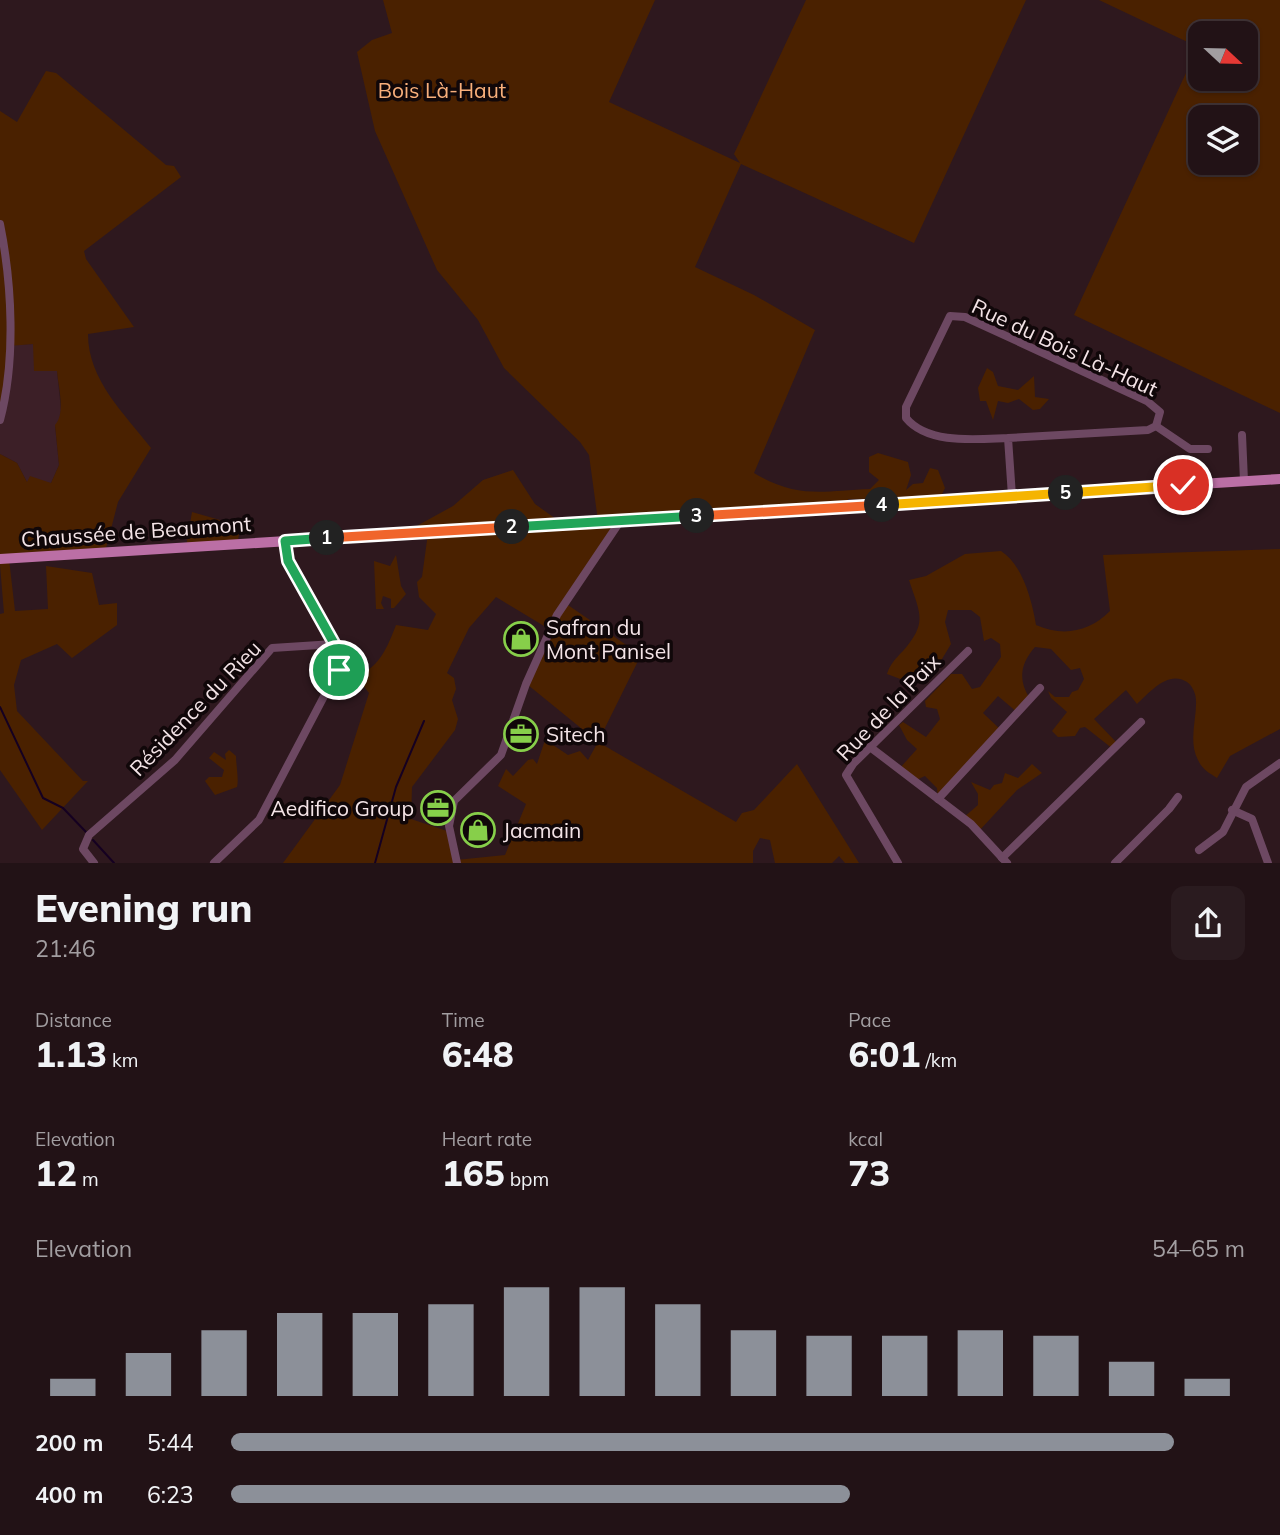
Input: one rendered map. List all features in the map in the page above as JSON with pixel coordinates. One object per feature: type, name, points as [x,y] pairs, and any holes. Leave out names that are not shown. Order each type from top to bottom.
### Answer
[{"type":"main road","name":"Chaussée de Beaumont","points":[[0,559],[1280,479]]},
{"type":"street","points":[[0,224],[6,261],[9,345],[7,383],[0,420]]},
{"type":"street","name":"Rue du Bois Là-Haut","points":[[1156,426],[1160,412],[1147,401],[965,317],[950,316],[906,407],[907,419],[946,439],[1133,431],[1156,426],[1190,449],[1208,449]]},
{"type":"street","points":[[1242,435],[1244,481]]},
{"type":"street","points":[[1008,438],[1012,496]]},
{"type":"street","points":[[457,863],[449,820],[454,801],[491,768],[501,755],[526,684],[556,615],[621,520]]},
{"type":"street","points":[[214,863],[259,820],[339,670],[341,659],[288,561],[285,541]]},
{"type":"street","name":"Résidence du Rieu","points":[[94,863],[83,849],[89,835],[175,760],[272,648],[334,644]]},
{"type":"street","name":"Rue de la Paix","points":[[898,863],[846,775],[870,747],[968,651]]},
{"type":"street","points":[[938,799],[1040,688]]},
{"type":"street","points":[[870,747],[971,824],[1005,860],[1140,722]]},
{"type":"street","points":[[1199,850],[1223,832],[1246,787],[1280,763]]},
{"type":"street","points":[[1115,863],[1170,809],[1178,797]]},
{"type":"street","points":[[1233,810],[1252,819],[1268,863]]},
{"type":"shaded area","points":[[34,344],[57,371],[61,410],[60,421],[55,426],[59,465],[51,483],[27,482],[17,463],[0,454],[0,420],[9,345]]},
{"type":"green space","name":"Bois Là-Haut","points":[[383,0],[655,0],[609,102],[740,163],[734,154],[806,0],[1026,0],[914,243],[741,164],[695,267],[754,295],[815,330],[754,473],[784,487],[810,492],[870,489],[879,480],[869,472],[869,457],[878,453],[908,462],[911,475],[906,490],[913,484],[923,483],[930,468],[938,470],[945,488],[940,498],[848,499],[849,507],[621,520],[565,603],[641,655],[598,742],[736,822],[742,813],[754,810],[797,764],[859,863],[845,863],[839,856],[832,863],[775,863],[770,840],[760,838],[753,851],[753,863],[283,863],[340,785],[369,693],[362,684],[365,672],[388,645],[396,625],[428,630],[436,614],[419,597],[417,582],[422,577],[428,533],[402,534],[453,506],[483,480],[513,470],[535,504],[563,524],[598,521],[589,455],[580,442],[504,368],[478,320],[437,270],[375,131],[357,52],[372,40],[392,33]],"holes":[[[496,597],[549,629],[528,685],[598,742],[588,760],[580,751],[568,755],[553,745],[551,737],[546,737],[537,764],[533,759],[528,760],[513,776],[506,769],[498,786],[526,804],[505,855],[456,860],[450,832],[411,819],[412,787],[455,730],[458,719],[452,700],[456,689],[454,678],[447,673],[469,628]]]},
{"type":"green space","points":[[1099,0],[1280,0],[1280,413],[1074,315],[1188,69],[1188,91],[1258,91],[1258,21],[1188,21],[1188,42]]},
{"type":"green space","points":[[46,71],[56,73],[166,165],[174,166],[181,177],[84,251],[86,259],[134,327],[88,334],[94,366],[109,395],[151,448],[118,502],[105,552],[9,559],[15,611],[48,609],[46,566],[92,573],[99,605],[117,603],[117,625],[72,658],[57,644],[21,660],[14,685],[17,711],[83,781],[88,781],[42,830],[0,770],[0,614],[4,613],[0,565],[0,454],[17,463],[27,482],[30,476],[51,483],[59,465],[55,425],[60,414],[60,399],[57,371],[34,371],[33,344],[9,346],[0,412],[0,111],[17,122]]},
{"type":"green space","points":[[987,368],[993,372],[998,386],[1018,390],[1034,376],[1035,397],[1049,399],[1040,409],[1033,410],[1019,399],[1008,403],[998,401],[993,420],[986,401],[980,401],[978,388]]},
{"type":"green space","points":[[192,512],[241,526],[237,544],[186,547]]},
{"type":"green space","points":[[1280,549],[1280,729],[1230,756],[1217,778],[1202,766],[1195,753],[1193,738],[1196,698],[1187,682],[1180,679],[1166,681],[1137,704],[1126,690],[1094,719],[1118,744],[1113,749],[1085,727],[1080,728],[1075,736],[1058,737],[1052,731],[1067,712],[1051,698],[1048,691],[1055,697],[1069,697],[1072,692],[1078,690],[1084,679],[1080,668],[1071,670],[1051,649],[1035,647],[1022,672],[1030,699],[1018,713],[998,696],[983,713],[1002,731],[938,799],[937,788],[925,776],[914,781],[899,769],[917,749],[907,740],[899,725],[903,722],[926,737],[940,719],[937,709],[926,707],[925,701],[951,674],[962,674],[972,689],[980,687],[1001,657],[1000,644],[991,638],[984,641],[980,617],[971,610],[948,610],[945,622],[951,644],[939,664],[927,665],[903,680],[887,674],[919,625],[919,610],[909,580],[926,576],[965,554],[1001,551],[1021,574],[1036,625],[1066,631],[1093,624],[1110,611],[1103,555]]},
{"type":"green space","points":[[396,555],[401,586],[406,594],[394,608],[391,608],[391,599],[383,596],[381,603],[384,609],[376,609],[374,561],[390,566]]},
{"type":"green space","points":[[229,750],[236,756],[237,787],[215,795],[205,781],[209,777],[222,777],[224,770],[209,758],[214,752],[226,760],[225,754]]},
{"type":"green space","points":[[1032,764],[1042,773],[1017,790],[978,832],[963,818],[978,805],[978,794],[971,782],[990,790],[994,785],[1002,783],[1005,773],[1018,778]]},
{"type":"waterway","points":[[0,707],[43,798],[63,808],[86,832]]},
{"type":"waterway","points":[[375,863],[396,787],[424,721]]},
{"type":"waterway","points":[[93,840],[114,863]]},
{"type":"place","name":"Safran du Mont Panisel","points":[[521,639]]},
{"type":"place","name":"Sitech","points":[[521,734]]},
{"type":"place","name":"Aedifico Group","points":[[438,808]]},
{"type":"place","name":"Jacmain","points":[[478,830]]},
{"type":"route","points":[[339,670],[340,654],[288,561],[285,541],[1183,485]]}]
